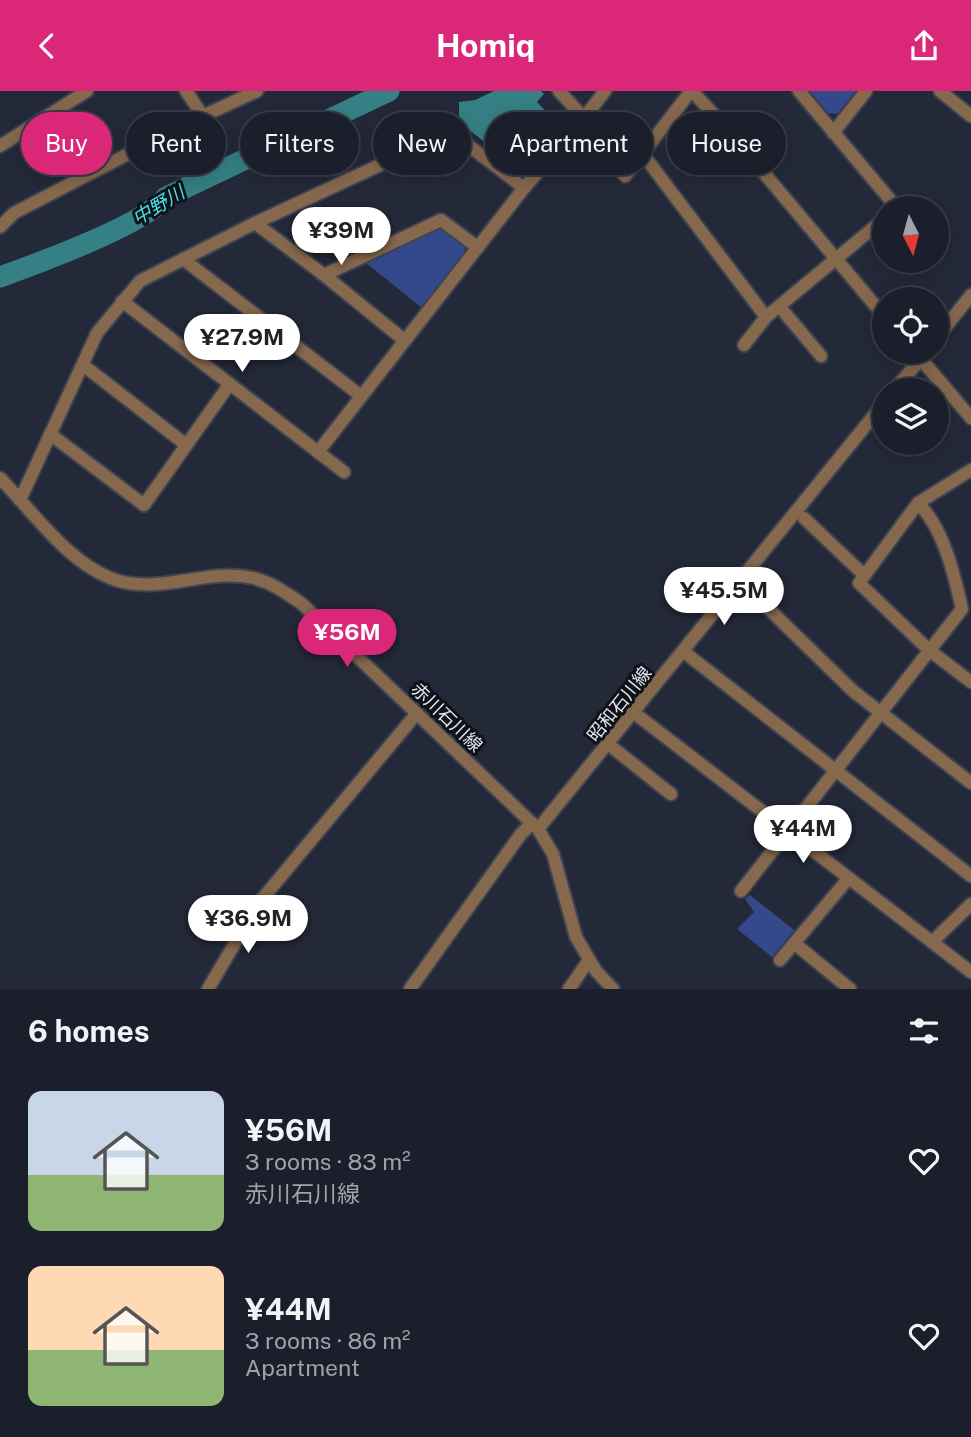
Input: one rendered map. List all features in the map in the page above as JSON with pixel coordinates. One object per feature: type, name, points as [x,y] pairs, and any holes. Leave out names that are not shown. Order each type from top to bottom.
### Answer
[{"type":"street","points":[[0,146],[87,91]]},
{"type":"street","points":[[186,91],[200,112]]},
{"type":"street","points":[[210,112],[240,95],[257,91]]},
{"type":"street","points":[[559,91],[578,112]]},
{"type":"street","points":[[589,112],[605,91]]},
{"type":"street","points":[[653,139],[691,91],[872,302]]},
{"type":"street","points":[[799,91],[887,196]]},
{"type":"street","points":[[833,133],[866,91]]},
{"type":"street","points":[[949,94],[971,116]]},
{"type":"street","points":[[20,500],[97,333],[140,281],[255,223],[451,132],[524,188]]},
{"type":"street","points":[[0,227],[14,213],[126,156]]},
{"type":"street","points":[[653,168],[766,317]]},
{"type":"street","points":[[318,452],[535,175]]},
{"type":"street","points":[[324,275],[440,220],[477,247]]},
{"type":"street","points":[[255,223],[404,340]]},
{"type":"street","points":[[744,345],[766,317],[872,229]]},
{"type":"street","points":[[183,259],[362,396]]},
{"type":"street","points":[[949,323],[971,295]]},
{"type":"street","points":[[122,301],[344,472]]},
{"type":"street","points":[[779,306],[821,356]]},
{"type":"street","points":[[929,364],[971,418]]},
{"type":"street","points":[[83,365],[185,444]]},
{"type":"street","points":[[50,434],[144,505],[229,385]]},
{"type":"street","name":"昭和石川線","points":[[411,989],[521,834],[535,826],[608,744],[872,418]]},
{"type":"street","points":[[971,470],[918,503],[859,583],[929,650],[971,682]]},
{"type":"street","name":"赤川石川線","points":[[0,478],[78,560],[112,579],[135,584],[158,584],[229,575],[253,578],[272,584],[301,603],[535,826],[553,854],[563,885],[570,923],[589,960],[613,989]]},
{"type":"street","points":[[741,891],[962,609],[954,576],[937,533],[926,511],[918,503]]},
{"type":"street","points":[[804,518],[864,575]]},
{"type":"street","points":[[740,581],[853,691],[971,783]]},
{"type":"street","points":[[684,653],[971,876]]},
{"type":"street","points":[[633,712],[971,972]]},
{"type":"street","points":[[208,989],[258,904],[417,713]]},
{"type":"street","points":[[608,744],[671,794]]},
{"type":"street","points":[[780,960],[848,879]]},
{"type":"street","points":[[932,942],[971,904]]},
{"type":"street","points":[[794,943],[850,989]]},
{"type":"street","points":[[569,989],[589,960]]},
{"type":"shaded area","points":[[494,91],[541,91],[544,94],[537,102],[546,112],[485,112],[485,142],[471,131],[471,112],[459,112],[459,102],[475,100]]},
{"type":"shaded area","points":[[810,91],[856,91],[837,114],[828,113]]},
{"type":"shaded area","points":[[436,229],[444,229],[464,244],[465,251],[422,308],[365,262]]},
{"type":"shaded area","points":[[750,895],[794,930],[772,957],[737,929],[754,912],[745,899]]},
{"type":"waterway","name":"中野川","points":[[0,277],[114,231],[155,208],[166,197],[389,91]]}]
